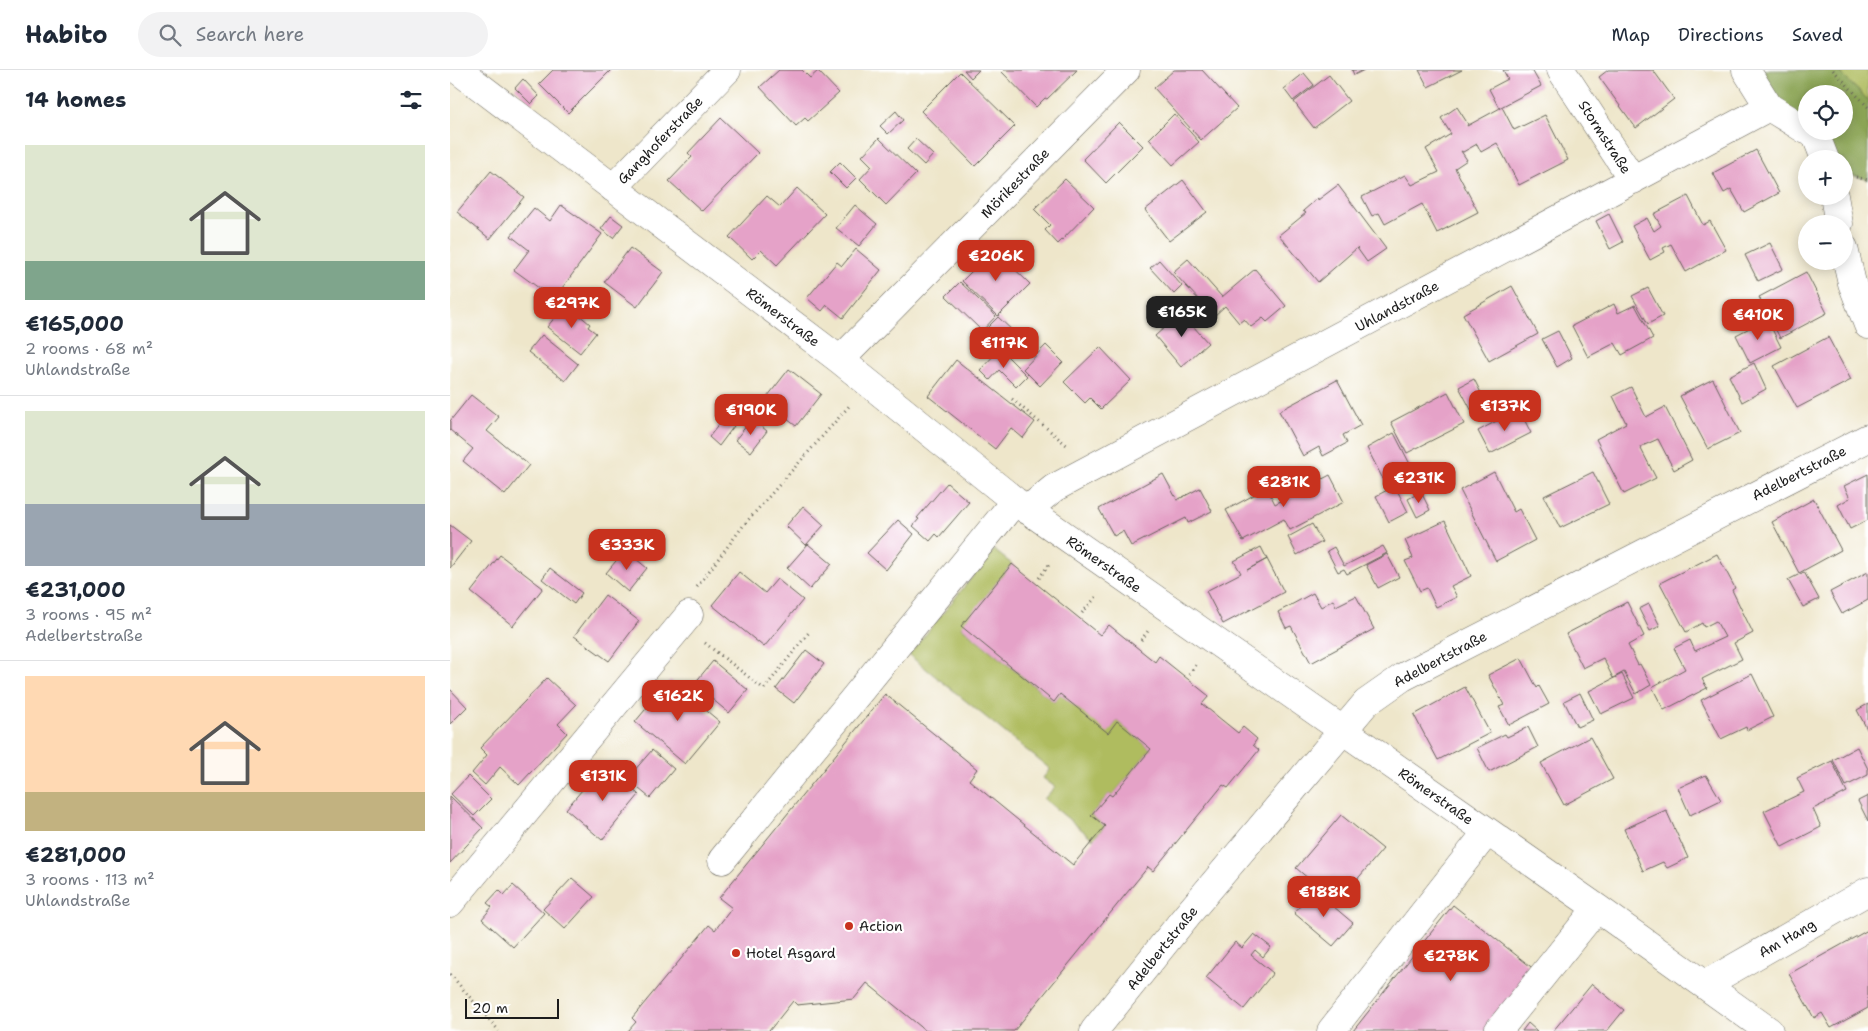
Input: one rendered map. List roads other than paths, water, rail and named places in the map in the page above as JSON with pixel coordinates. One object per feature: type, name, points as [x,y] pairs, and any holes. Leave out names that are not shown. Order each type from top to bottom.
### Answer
[{"type":"street","name":"Römerstraße","points":[[458,70],[840,360],[1021,505],[1706,984],[1769,1031]]},
{"type":"street","name":"Ganghoferstraße","points":[[613,188],[727,70]]},
{"type":"street","name":"Mörikestraße","points":[[840,360],[1126,70]]},
{"type":"street","name":"Stormstraße","points":[[1561,70],[1633,180]]},
{"type":"street","points":[[1746,70],[1769,107],[1798,125]]},
{"type":"street","name":"Uhlandstraße","points":[[722,860],[1021,505],[1769,107]]},
{"type":"street","points":[[1849,270],[1868,325]]},
{"type":"street","name":"Adelbertstraße","points":[[1094,1031],[1188,914],[1341,730],[1366,703],[1403,677],[1868,438]]},
{"type":"street","points":[[450,903],[685,620]]},
{"type":"street","points":[[1331,1031],[1487,832]]},
{"type":"street","name":"Am Hang","points":[[1706,984],[1868,891]]},
{"type":"street","points":[[1498,1031],[1597,908]]},
{"type":"place","name":"Action","points":[[849,926]]},
{"type":"place","name":"Hotel Asgard","points":[[736,953]]}]
